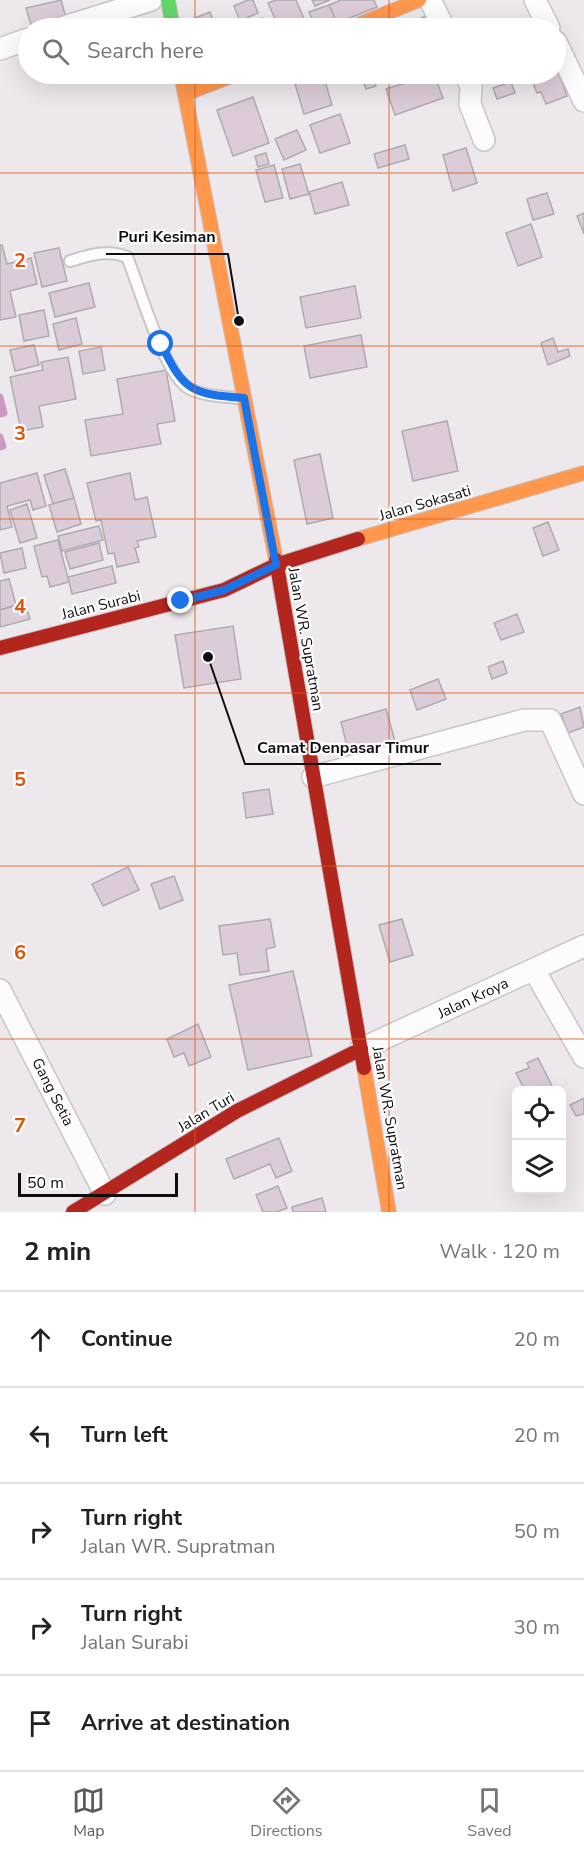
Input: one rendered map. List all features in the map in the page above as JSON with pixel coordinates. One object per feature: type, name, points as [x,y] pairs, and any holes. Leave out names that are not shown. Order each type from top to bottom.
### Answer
[{"type":"main road","points":[[168,0],[171,18]]},
{"type":"main road","points":[[375,18],[419,0]]},
{"type":"main road","name":"Jalan WR. Supratman","points":[[184,84],[276,565],[390,1212]]},
{"type":"main road","points":[[185,94],[211,84]]},
{"type":"main road","name":"Jalan Sokasati","points":[[276,565],[584,473]]},
{"type":"main road","name":"Jalan Surabi","points":[[0,648],[224,590],[276,565]]},
{"type":"main road","name":"Jalan Turi","points":[[73,1212],[100,1202],[237,1111],[361,1049]]},
{"type":"street","points":[[94,18],[152,0]]},
{"type":"street","points":[[430,0],[439,18]]},
{"type":"street","points":[[535,0],[544,18]]},
{"type":"street","points":[[0,49],[18,43]]},
{"type":"street","points":[[566,64],[584,101]]},
{"type":"street","points":[[470,84],[471,104],[484,140]]},
{"type":"street","points":[[313,777],[524,720],[550,720],[584,794]]},
{"type":"street","name":"Jalan Kroya","points":[[361,1049],[584,946]]},
{"type":"street","points":[[534,970],[584,1057]]},
{"type":"street","name":"Gang Setia","points":[[0,990],[100,1202]]},
{"type":"lane","points":[[70,261],[99,252],[115,252],[127,257],[143,304],[175,374],[188,388],[205,394],[244,398]]},
{"type":"building","points":[[61,0],[66,18],[29,18],[26,8]]},
{"type":"building","points":[[253,0],[258,13],[247,18],[239,18],[234,6]]},
{"type":"building","points":[[276,0],[296,0],[304,18],[275,18],[268,3]]},
{"type":"building","points":[[312,0],[330,0],[315,6]]},
{"type":"building","points":[[341,0],[374,0],[377,7],[350,18],[335,18],[329,5]]},
{"type":"building","points":[[329,5],[335,18],[312,18],[309,12]]},
{"type":"building","points":[[210,12],[212,18],[195,18]]},
{"type":"building","points":[[295,84],[326,84],[332,105],[304,114]]},
{"type":"building","points":[[364,84],[375,84],[376,86],[366,89]]},
{"type":"building","points":[[402,84],[438,84],[443,98],[395,115],[386,89]]},
{"type":"building","points":[[512,84],[515,93],[497,99],[493,88]]},
{"type":"building","points":[[533,84],[563,84],[567,96],[546,104],[541,92],[537,93]]},
{"type":"building","points":[[253,97],[269,143],[233,156],[217,110]]},
{"type":"building","points":[[340,114],[350,143],[320,153],[310,125]]},
{"type":"building","points":[[297,130],[306,150],[284,160],[275,139]]},
{"type":"building","points":[[405,145],[409,159],[378,168],[374,154]]},
{"type":"building","points":[[466,148],[477,183],[453,191],[443,155]]},
{"type":"building","points":[[266,153],[269,164],[258,167],[255,156]]},
{"type":"building","points":[[300,164],[309,194],[290,199],[282,169]]},
{"type":"building","points":[[274,165],[283,198],[265,202],[256,170]]},
{"type":"building","points":[[342,182],[349,205],[315,214],[309,192]]},
{"type":"building","points":[[547,193],[554,214],[533,220],[527,199]]},
{"type":"building","points":[[584,213],[584,234],[577,216]]},
{"type":"building","points":[[531,224],[542,257],[518,266],[506,233]]},
{"type":"building","points":[[0,245],[2,245],[7,264],[31,258],[37,284],[10,291],[16,317],[0,320]]},
{"type":"building","points":[[59,248],[67,281],[42,287],[34,253]]},
{"type":"building","points":[[89,283],[95,307],[55,317],[49,293]]},
{"type":"building","points":[[355,286],[361,318],[306,328],[300,297]]},
{"type":"building","points":[[44,310],[49,336],[24,341],[19,315]]},
{"type":"building","points":[[76,318],[82,344],[59,350],[53,324]]},
{"type":"building","points":[[361,335],[367,367],[310,378],[304,346]]},
{"type":"building","points":[[553,338],[558,352],[568,349],[570,356],[548,365],[541,343]]},
{"type":"building","points":[[34,345],[39,365],[15,371],[10,350]]},
{"type":"building","points":[[101,347],[105,370],[83,374],[79,351]]},
{"type":"building","points":[[68,357],[76,399],[39,406],[43,427],[21,431],[10,377],[43,370],[41,362]]},
{"type":"building","points":[[166,370],[175,421],[157,424],[161,444],[91,456],[85,420],[123,414],[117,379]]},
{"type":"building","points":[[447,421],[458,471],[413,481],[402,431]]},
{"type":"building","points":[[320,454],[333,518],[307,524],[294,460]]},
{"type":"building","points":[[65,469],[74,498],[53,504],[44,475]]},
{"type":"building","points":[[37,473],[46,506],[33,510],[30,500],[7,506],[12,527],[0,530],[0,483]]},
{"type":"building","points":[[130,473],[135,500],[147,497],[156,537],[137,541],[139,547],[135,548],[139,562],[117,567],[114,553],[108,554],[101,520],[96,521],[87,483]]},
{"type":"building","points":[[74,498],[81,524],[57,532],[49,505]]},
{"type":"building","points":[[27,504],[37,538],[20,543],[10,510]]},
{"type":"building","points":[[548,522],[559,550],[543,556],[533,528]]},
{"type":"building","points":[[99,526],[103,540],[62,551],[58,536]]},
{"type":"building","points":[[58,540],[69,582],[50,587],[47,576],[42,577],[34,546]]},
{"type":"building","points":[[99,543],[103,560],[70,569],[65,552]]},
{"type":"building","points":[[22,548],[26,568],[4,573],[0,553]]},
{"type":"building","points":[[112,566],[116,583],[72,594],[68,577]]},
{"type":"building","points":[[9,579],[16,605],[0,610],[0,581]]},
{"type":"building","points":[[25,603],[30,619],[0,627],[0,610]]},
{"type":"building","points":[[517,614],[524,632],[501,640],[494,623]]},
{"type":"building","points":[[233,626],[241,679],[184,688],[175,635]]},
{"type":"building","points":[[503,661],[507,673],[492,679],[488,667]]},
{"type":"building","points":[[438,679],[446,699],[417,710],[410,690]]},
{"type":"building","points":[[580,707],[584,727],[568,733],[561,714]]},
{"type":"building","points":[[386,709],[395,741],[349,754],[341,722]]},
{"type":"building","points":[[269,789],[273,814],[246,818],[243,793]]},
{"type":"building","points":[[128,867],[139,890],[103,906],[92,884]]},
{"type":"building","points":[[174,876],[183,900],[160,909],[151,884]]},
{"type":"building","points":[[270,919],[275,947],[266,949],[269,971],[240,975],[237,953],[223,955],[219,926]]},
{"type":"building","points":[[402,919],[413,955],[390,962],[379,925]]},
{"type":"building","points":[[293,971],[312,1056],[248,1070],[229,985]]},
{"type":"building","points":[[198,1024],[211,1057],[189,1066],[184,1053],[174,1057],[167,1039]]},
{"type":"building","points":[[538,1058],[552,1086],[523,1086],[516,1073],[529,1068],[527,1063]]},
{"type":"building","points":[[584,1098],[584,1114],[576,1116],[570,1105]]},
{"type":"building","points":[[279,1138],[292,1171],[276,1178],[270,1164],[234,1179],[226,1159]]},
{"type":"building","points":[[278,1186],[287,1208],[276,1212],[263,1212],[256,1195]]},
{"type":"building","points":[[322,1198],[326,1212],[293,1212],[292,1207]]},
{"type":"waterway","points":[[0,397],[4,413],[0,414]]},
{"type":"waterway","points":[[0,437],[3,446],[0,447]]},
{"type":"traffic: fast","points":[[168,0],[171,18]]},
{"type":"traffic: slow","points":[[375,18],[419,0]]},
{"type":"traffic: slow","points":[[183,84],[276,560]]},
{"type":"traffic: slow","points":[[185,94],[211,84]]},
{"type":"traffic: slow","points":[[358,539],[584,473]]},
{"type":"traffic: slow","points":[[364,1068],[389,1212]]},
{"type":"traffic: jam","points":[[0,648],[224,590],[276,565],[358,539]]},
{"type":"traffic: jam","points":[[276,560],[364,1068]]},
{"type":"traffic: jam","points":[[73,1212],[237,1111],[361,1049]]},
{"type":"place","name":"Puri Kesiman","points":[[239,321]]},
{"type":"place","name":"Camat Denpasar Timur","points":[[208,657]]},
{"type":"route","points":[[161,344],[175,374],[188,388],[205,394],[244,398],[276,565],[224,590],[181,601]]}]
